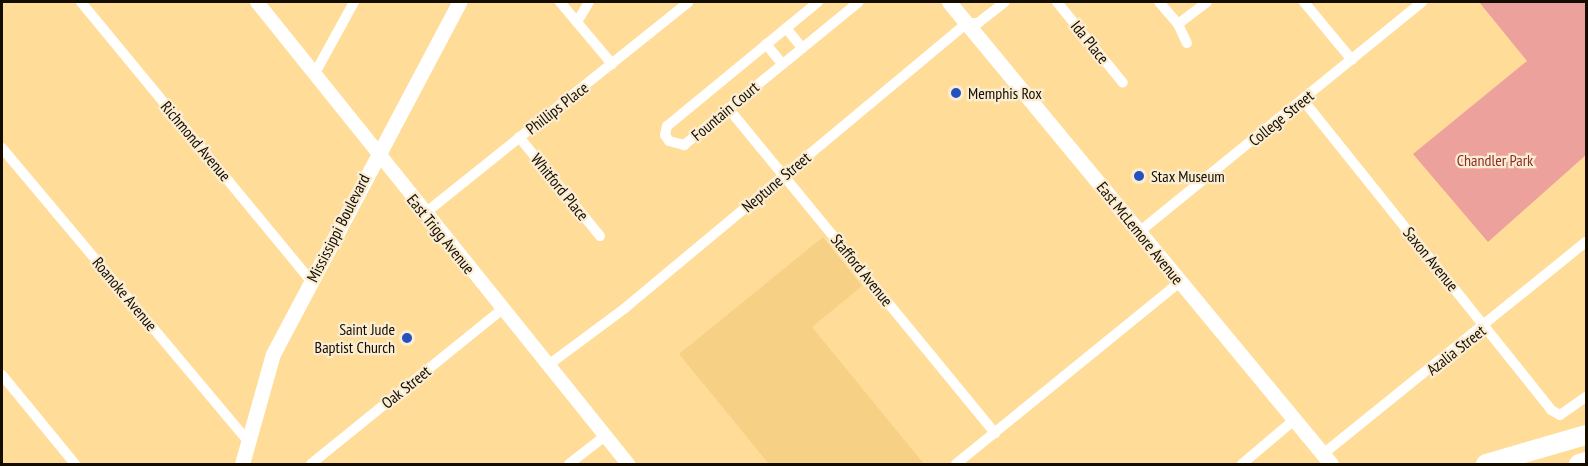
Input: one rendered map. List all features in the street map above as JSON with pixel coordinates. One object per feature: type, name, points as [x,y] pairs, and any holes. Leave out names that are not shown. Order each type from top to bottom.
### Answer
[{"type":"highway","points":[[1486,465],[1587,435]]},
{"type":"highway","points":[[1579,465],[1587,462]]},
{"type":"main road","name":"Mississippi Boulevard","points":[[242,464],[273,354],[377,153],[459,2]]},
{"type":"main road","name":"East McLemore Avenue","points":[[949,2],[1327,459]]},
{"type":"street","name":"Richmond Avenue","points":[[81,2],[310,280]]},
{"type":"street","name":"East Trigg Avenue","points":[[257,2],[424,214],[628,465]]},
{"type":"street","points":[[315,73],[354,2]]},
{"type":"street","points":[[560,2],[612,64]]},
{"type":"street","points":[[577,22],[589,2]]},
{"type":"street","name":"Phillips Place","points":[[424,214],[689,2]]},
{"type":"street","name":"Fountain Court","points":[[818,2],[667,126],[664,135],[678,146],[684,145],[859,2]]},
{"type":"street","name":"Neptune Street","points":[[547,366],[625,308],[967,23],[978,23],[1005,2]]},
{"type":"street","name":"Ida Place","points":[[1057,2],[1123,84]]},
{"type":"street","points":[[1159,2],[1178,24],[1186,43]]},
{"type":"street","points":[[1178,24],[1207,2]]},
{"type":"street","points":[[1304,2],[1352,60]]},
{"type":"street","name":"College Street","points":[[1139,232],[1422,2]]},
{"type":"street","points":[[786,28],[802,48]]},
{"type":"street","points":[[766,44],[782,64]]},
{"type":"street","name":"Saxon Avenue","points":[[1303,100],[1551,410],[1560,415],[1587,397]]},
{"type":"street","name":"Stafford Avenue","points":[[728,108],[994,433]]},
{"type":"street","name":"Whitford Place","points":[[519,137],[600,236]]},
{"type":"street","name":"Roanoke Avenue","points":[[2,148],[248,441]]},
{"type":"street","name":"Azalia Street","points":[[1327,459],[1587,242]]},
{"type":"street","points":[[956,465],[1180,282]]},
{"type":"street","name":"Oak Street","points":[[311,465],[501,310]]},
{"type":"street","points":[[2,375],[75,465]]},
{"type":"street","points":[[1242,465],[1294,420]]},
{"type":"street","points":[[569,465],[605,436]]},
{"type":"shaded area","points":[[823,237],[862,286],[812,327],[924,464],[769,464],[679,354]]},
{"type":"green space","name":"Chandler Park","points":[[1479,2],[1586,2],[1586,155],[1488,242],[1413,154],[1527,61]]},
{"type":"place","name":"Memphis Rox","points":[[956,93]]},
{"type":"place","name":"Stax Museum","points":[[1139,176]]},
{"type":"place","name":"Saint Jude Baptist Church","points":[[407,338]]}]
